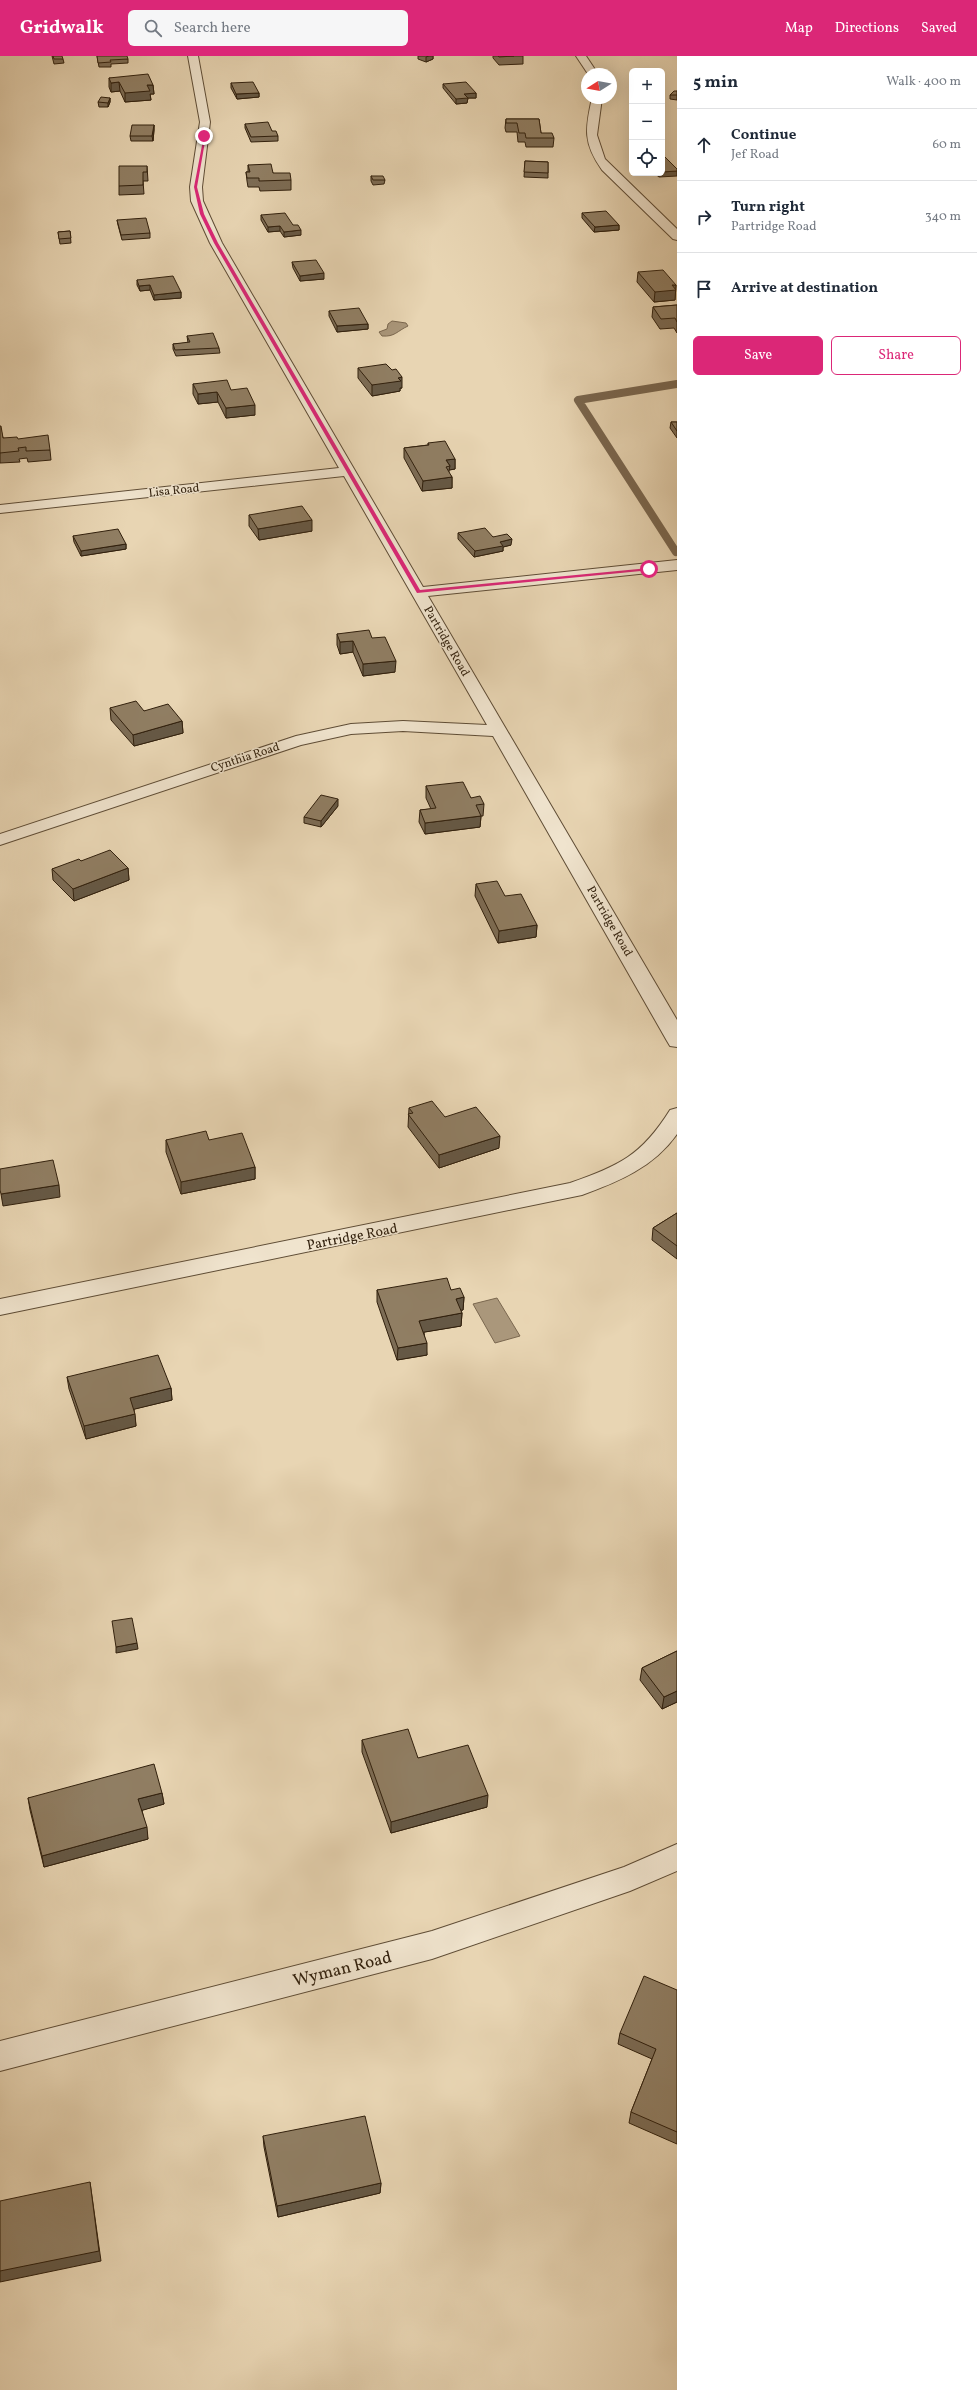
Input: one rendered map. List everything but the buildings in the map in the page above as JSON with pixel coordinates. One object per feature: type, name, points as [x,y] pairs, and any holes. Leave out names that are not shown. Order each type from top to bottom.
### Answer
[{"type":"street","name":"Partridge Road","points":[[193,56],[205,122],[196,187],[202,214],[677,1041]]},
{"type":"street","points":[[581,56],[589,68]]},
{"type":"street","points":[[596,104],[591,136],[597,155],[606,168],[677,236]]},
{"type":"street","name":"Lisa Road","points":[[0,509],[349,471]]},
{"type":"street","points":[[418,592],[677,565]]},
{"type":"street","name":"Cynthia Road","points":[[0,840],[238,759],[296,741],[350,729],[404,726],[500,732]]},
{"type":"street","name":"Partridge Road","points":[[0,1307],[574,1190],[612,1175],[637,1162],[663,1139],[677,1115]]},
{"type":"street","name":"Wyman Road","points":[[0,2056],[432,1945],[630,1878],[677,1856]]},
{"type":"shaded area","points":[[392,321],[406,323],[408,326],[393,335],[382,336],[379,332],[387,329],[388,324]]},
{"type":"shaded area","points":[[497,1298],[520,1336],[495,1343],[473,1304]]},
{"type":"waterway","points":[[676,552],[578,400],[677,384]]},
{"type":"route","points":[[204,136],[196,187],[197,201],[202,214],[216,243],[418,592],[649,569]]}]
